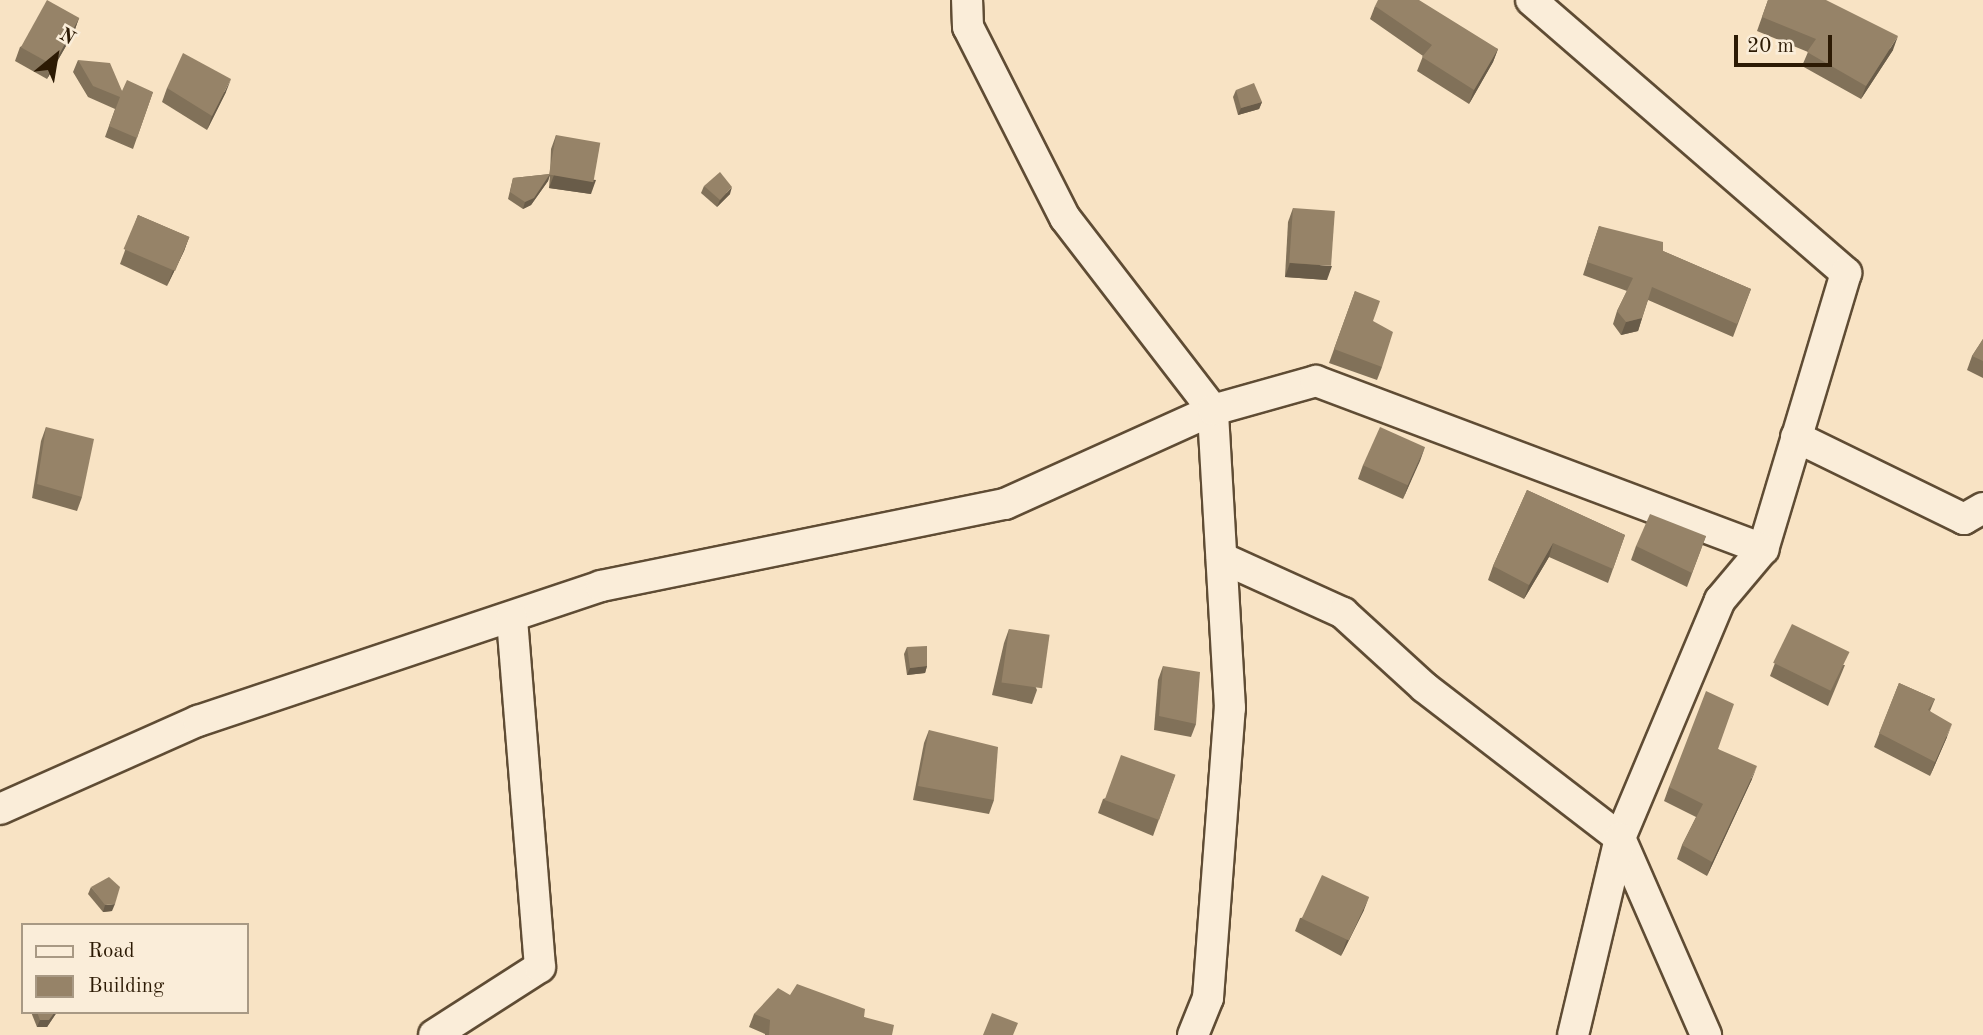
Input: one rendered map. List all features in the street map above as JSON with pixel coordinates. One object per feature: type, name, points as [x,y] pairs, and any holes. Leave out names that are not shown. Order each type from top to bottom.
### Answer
[{"type":"street","points":[[967,0],[968,27],[1065,218],[1213,410],[1230,708],[1208,998],[1193,1035]]},
{"type":"street","points":[[1531,0],[1846,273],[1763,549],[1720,600],[1620,838],[1595,963],[1573,1035]]},
{"type":"street","points":[[0,809],[198,722],[601,586],[1005,504],[1213,410],[1316,381],[1763,549]]},
{"type":"street","points":[[1796,437],[1964,519],[1983,508]]},
{"type":"street","points":[[1222,558],[1343,613],[1424,687],[1620,838],[1706,1035]]},
{"type":"street","points":[[434,1035],[540,967],[512,617]]},
{"type":"building","points":[[47,0],[79,18],[53,65],[21,47]]},
{"type":"building","points":[[1378,0],[1419,0],[1498,49],[1474,90],[1422,57],[1432,45],[1375,6]]},
{"type":"building","points":[[1768,0],[1826,0],[1898,36],[1866,86],[1807,52],[1816,39],[1762,17]]},
{"type":"building","points":[[183,53],[231,79],[212,116],[167,88]]},
{"type":"building","points":[[78,60],[110,63],[122,91],[127,80],[153,92],[137,138],[109,126],[120,97],[93,86]]},
{"type":"building","points":[[1254,83],[1262,102],[1241,108],[1236,90]]},
{"type":"building","points":[[556,135],[600,143],[593,182],[549,174]]},
{"type":"building","points":[[720,172],[732,187],[720,200],[704,186]]},
{"type":"building","points":[[550,174],[534,198],[525,202],[510,192],[513,178]]},
{"type":"building","points":[[1293,208],[1335,211],[1331,266],[1289,263]]},
{"type":"building","points":[[138,215],[190,237],[175,271],[124,249]]},
{"type":"building","points":[[1599,226],[1663,242],[1663,251],[1751,289],[1737,324],[1652,287],[1642,318],[1626,322],[1617,311],[1633,278],[1587,262]]},
{"type":"building","points":[[1355,291],[1380,301],[1373,321],[1393,332],[1382,367],[1334,349]]},
{"type":"building","points":[[1983,339],[1983,361],[1972,356]]},
{"type":"building","points":[[46,427],[94,439],[82,497],[37,484]]},
{"type":"building","points":[[1380,427],[1425,447],[1408,485],[1363,465]]},
{"type":"building","points":[[1527,490],[1625,535],[1613,569],[1553,543],[1529,585],[1493,566]]},
{"type":"building","points":[[1650,514],[1706,536],[1692,573],[1636,546]]},
{"type":"building","points":[[1792,624],[1850,652],[1831,691],[1773,663]]},
{"type":"building","points":[[1009,629],[1050,635],[1042,688],[1001,682]]},
{"type":"building","points":[[927,646],[927,666],[910,668],[907,647]]},
{"type":"building","points":[[1163,666],[1200,672],[1196,724],[1159,716]]},
{"type":"building","points":[[1899,683],[1935,699],[1928,710],[1952,724],[1935,762],[1879,733]]},
{"type":"building","points":[[1706,691],[1734,704],[1718,749],[1757,766],[1712,862],[1682,845],[1703,804],[1669,787]]},
{"type":"building","points":[[929,730],[998,747],[994,800],[918,786]]},
{"type":"building","points":[[1121,755],[1176,775],[1159,820],[1105,800]]},
{"type":"building","points":[[1322,875],[1369,897],[1349,940],[1302,919]]},
{"type":"building","points":[[109,877],[120,887],[115,904],[105,905],[91,887]]},
{"type":"building","points":[[797,984],[865,1009],[864,1017],[894,1025],[892,1035],[769,1035],[770,1020],[754,1014],[778,988],[790,995]]},
{"type":"building","points":[[992,1013],[1018,1023],[1013,1035],[983,1035]]},
{"type":"building","points":[[38,1014],[54,1014],[49,1020],[40,1020]]}]
